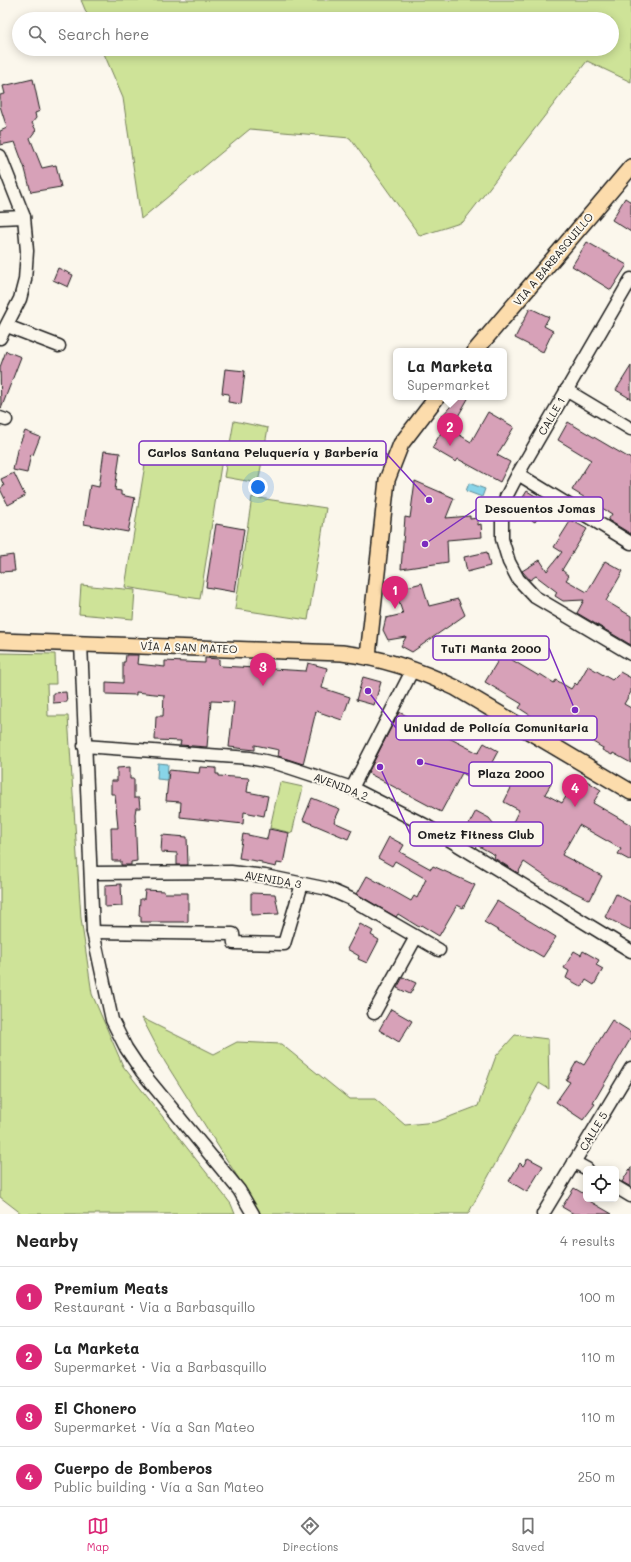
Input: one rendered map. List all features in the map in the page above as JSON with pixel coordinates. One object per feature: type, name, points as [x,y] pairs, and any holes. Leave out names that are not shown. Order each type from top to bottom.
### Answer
[{"type":"main road","name":"VIA A BARBASQUILLO","points":[[478,348],[631,167]]},
{"type":"main road","points":[[368,656],[387,480],[402,444],[435,400]]},
{"type":"main road","name":"VÍA A SAN MATEO","points":[[0,641],[278,650],[368,656],[413,669],[456,688],[631,791]]},
{"type":"street","points":[[0,156],[24,217],[27,251],[25,280],[20,299],[0,338]]},
{"type":"street","points":[[0,218],[24,217]]},
{"type":"street","name":"CALLE 1","points":[[631,279],[518,474],[506,497],[502,520],[502,538],[509,562],[518,579],[535,597],[631,654]]},
{"type":"street","points":[[7,326],[59,346]]},
{"type":"street","points":[[566,390],[631,429]]},
{"type":"street","points":[[518,474],[631,542]]},
{"type":"street","points":[[81,643],[84,746],[93,932],[112,1020],[126,1048],[142,1072],[239,1190],[253,1214]]},
{"type":"street","points":[[352,788],[413,669]]},
{"type":"street","name":"AVENIDA 2","points":[[84,746],[250,758],[279,764],[352,788],[425,825],[631,951]]},
{"type":"street","name":"AVENIDA 3","points":[[91,873],[231,872],[265,876],[328,889],[351,899],[439,950]]},
{"type":"street","points":[[93,932],[233,934],[234,943],[284,944],[302,884]]},
{"type":"street","points":[[374,1013],[416,937]]},
{"type":"street","name":"CALLE 5","points":[[542,1214],[630,1071]]},
{"type":"street","points":[[574,1162],[583,1167]]},
{"type":"street","points":[[619,1189],[631,1196]]},
{"type":"green space","points":[[81,0],[631,0],[631,82],[587,61],[463,222],[420,236],[350,138],[250,129],[141,219],[123,98],[105,56],[619,56],[619,12],[86,12]]},
{"type":"green space","points":[[234,421],[268,428],[258,483],[224,477]]},
{"type":"green space","points":[[148,446],[222,459],[200,599],[125,587]]},
{"type":"green space","points":[[252,497],[326,508],[308,620],[235,609]]},
{"type":"green space","points":[[81,585],[135,590],[133,619],[79,614]]},
{"type":"green space","points":[[0,653],[55,654],[56,684],[47,684],[48,716],[68,716],[81,918],[92,994],[123,1066],[231,1204],[235,1214],[22,1214],[0,1197]]},
{"type":"green space","points":[[280,782],[303,787],[292,833],[270,828]]},
{"type":"green space","points":[[142,1018],[214,1054],[237,1042],[281,1044],[349,1099],[375,1099],[405,1125],[436,1122],[478,1106],[496,1056],[515,1035],[548,1039],[549,1089],[539,1083],[468,1214],[261,1214],[165,1062]]},
{"type":"water","points":[[469,483],[485,489],[482,497],[466,491]]},
{"type":"water","points":[[158,763],[168,764],[167,780],[157,779]]},
{"type":"building","points":[[33,79],[40,111],[35,113],[36,118],[32,123],[36,130],[30,138],[42,168],[56,165],[61,187],[31,192],[25,169],[15,142],[0,145],[0,131],[7,128],[0,106],[0,95],[5,94],[3,86]]},
{"type":"building","points":[[625,198],[631,202],[631,232],[612,220]]},
{"type":"building","points":[[587,242],[627,265],[611,290],[572,266]]},
{"type":"building","points":[[58,268],[73,275],[68,287],[53,280]]},
{"type":"building","points":[[530,308],[549,317],[544,326],[553,331],[543,352],[515,338]]},
{"type":"building","points":[[6,351],[21,357],[1,409],[0,367]]},
{"type":"building","points":[[631,366],[631,399],[616,390]]},
{"type":"building","points":[[225,369],[245,371],[241,404],[228,402],[229,394],[222,393]]},
{"type":"building","points":[[456,400],[467,400],[453,425],[441,417]]},
{"type":"building","points":[[488,412],[514,427],[497,455],[510,462],[500,482],[458,459],[456,462],[432,448],[445,426],[471,442]]},
{"type":"building","points":[[568,422],[631,459],[631,534],[608,520],[612,514],[572,490],[591,460],[558,440]]},
{"type":"building","points":[[25,431],[40,437],[33,455],[31,454],[27,473],[13,470],[17,450]]},
{"type":"building","points":[[104,451],[120,453],[115,490],[121,491],[121,495],[135,498],[128,532],[84,524],[90,485],[99,487]]},
{"type":"building","points":[[14,473],[25,496],[8,505],[0,489],[4,486],[1,479]]},
{"type":"building","points":[[415,481],[454,498],[446,518],[470,516],[470,519],[478,518],[478,525],[481,524],[482,537],[447,540],[448,562],[401,569],[405,517],[410,518]]},
{"type":"building","points":[[527,491],[547,503],[535,522],[515,510]]},
{"type":"building","points":[[571,520],[587,529],[562,570],[569,576],[566,580],[587,592],[605,561],[623,571],[606,601],[631,616],[631,645],[577,613],[584,600],[563,601],[555,596],[557,592],[536,576],[530,580],[522,571],[540,560],[547,571],[562,552],[554,547]]},
{"type":"building","points":[[216,524],[244,529],[235,592],[206,587]]},
{"type":"building","points":[[487,552],[490,566],[467,572],[464,557]]},
{"type":"building","points":[[13,555],[15,571],[0,572],[0,557]]},
{"type":"building","points":[[422,583],[429,606],[458,599],[465,615],[412,652],[401,646],[406,637],[388,640],[383,630],[386,618],[403,614],[395,590]]},
{"type":"building","points":[[502,654],[539,676],[540,674],[554,683],[556,680],[571,689],[575,683],[577,685],[588,666],[612,680],[620,672],[631,678],[631,692],[624,704],[631,708],[631,763],[613,753],[612,755],[602,750],[603,748],[553,718],[548,727],[519,708],[522,704],[485,682]]},
{"type":"building","points":[[126,655],[138,655],[137,664],[165,667],[165,661],[205,663],[205,658],[219,659],[219,664],[221,666],[306,671],[308,663],[327,668],[322,688],[350,697],[342,720],[316,711],[303,764],[278,756],[279,750],[255,745],[255,750],[229,747],[234,702],[211,701],[207,747],[180,745],[181,741],[155,740],[156,716],[163,716],[164,695],[136,692],[136,695],[106,694],[106,682],[123,683],[123,662],[125,662]]},
{"type":"building","points":[[363,677],[381,682],[374,705],[356,700]]},
{"type":"building","points":[[66,692],[67,702],[53,703],[53,693]]},
{"type":"building","points":[[399,712],[478,753],[484,743],[498,751],[481,783],[462,773],[441,812],[368,773]]},
{"type":"building","points":[[130,767],[130,779],[134,779],[134,798],[139,798],[140,808],[136,808],[135,814],[137,861],[131,862],[131,865],[121,865],[121,861],[112,861],[111,828],[118,828],[115,794],[111,794],[111,781],[117,781],[117,768]]},
{"type":"building","points":[[200,767],[216,768],[216,774],[219,774],[219,776],[249,778],[247,792],[268,796],[264,816],[244,812],[243,824],[180,817],[181,802],[166,801],[169,770],[199,773]]},
{"type":"building","points":[[521,768],[551,784],[545,794],[562,803],[579,776],[601,790],[593,803],[631,825],[631,861],[618,854],[621,849],[579,825],[563,853],[562,855],[602,876],[590,900],[552,881],[524,862],[518,873],[494,858],[495,855],[462,837],[476,811],[489,818],[505,838],[519,810],[504,802]]},
{"type":"building","points":[[312,798],[340,809],[334,822],[352,830],[348,839],[303,820]]},
{"type":"building","points":[[269,829],[289,833],[283,864],[277,863],[276,867],[262,864],[262,862],[239,858],[243,834],[267,839]]},
{"type":"building","points":[[162,835],[187,837],[188,865],[177,865],[177,853],[161,852]]},
{"type":"building","points":[[389,837],[404,845],[400,852],[431,869],[433,866],[475,885],[463,908],[457,905],[439,936],[421,925],[419,927],[398,914],[396,917],[357,894],[367,876],[411,901],[414,896],[417,898],[426,879],[395,861],[392,866],[378,858]]},
{"type":"building","points":[[121,884],[122,906],[105,907],[105,885]]},
{"type":"building","points":[[145,890],[164,891],[164,893],[188,893],[188,922],[141,922],[141,916],[139,916],[140,899],[144,899]]},
{"type":"building","points":[[251,893],[275,894],[279,914],[251,915]]},
{"type":"building","points":[[616,894],[631,902],[631,930],[605,917]]},
{"type":"building","points":[[497,901],[556,937],[543,957],[484,922]]},
{"type":"building","points":[[360,924],[373,931],[371,935],[379,940],[367,963],[358,959],[359,956],[347,949]]},
{"type":"building","points":[[574,951],[581,955],[583,951],[599,960],[596,965],[603,969],[594,985],[586,980],[582,987],[566,978],[569,971],[564,968]]},
{"type":"building","points":[[403,977],[416,983],[410,994],[397,988]]},
{"type":"building","points":[[391,1009],[412,1021],[399,1042],[379,1030]]},
{"type":"building","points":[[612,1020],[631,1032],[631,1038],[593,1103],[595,1104],[583,1120],[556,1102],[570,1082],[566,1080],[577,1061],[584,1065]]},
{"type":"building","points":[[528,1158],[543,1166],[527,1192],[509,1181],[520,1163],[523,1166]]},
{"type":"building","points":[[631,1167],[631,1187],[622,1182]]},
{"type":"building","points":[[574,1188],[583,1193],[583,1202],[591,1202],[612,1214],[574,1214],[562,1207]]},
{"type":"place","name":"La Marketa","points":[[450,446]]},
{"type":"place","name":"Carlos Santana Peluquería y Barbería","points":[[429,500]]},
{"type":"place","name":"Descuentos Jomas","points":[[425,544]]},
{"type":"place","name":"Premium Meats","points":[[395,609]]},
{"type":"place","name":"El Chonero","points":[[263,686]]},
{"type":"place","name":"Unidad de Policía Comunitaria","points":[[368,691]]},
{"type":"place","name":"TuTi Manta 2000","points":[[575,710]]},
{"type":"place","name":"Plaza 2000","points":[[420,762]]},
{"type":"place","name":"Ometz Fitness Club","points":[[380,767]]},
{"type":"place","name":"Cuerpo de Bomberos","points":[[575,807]]}]
